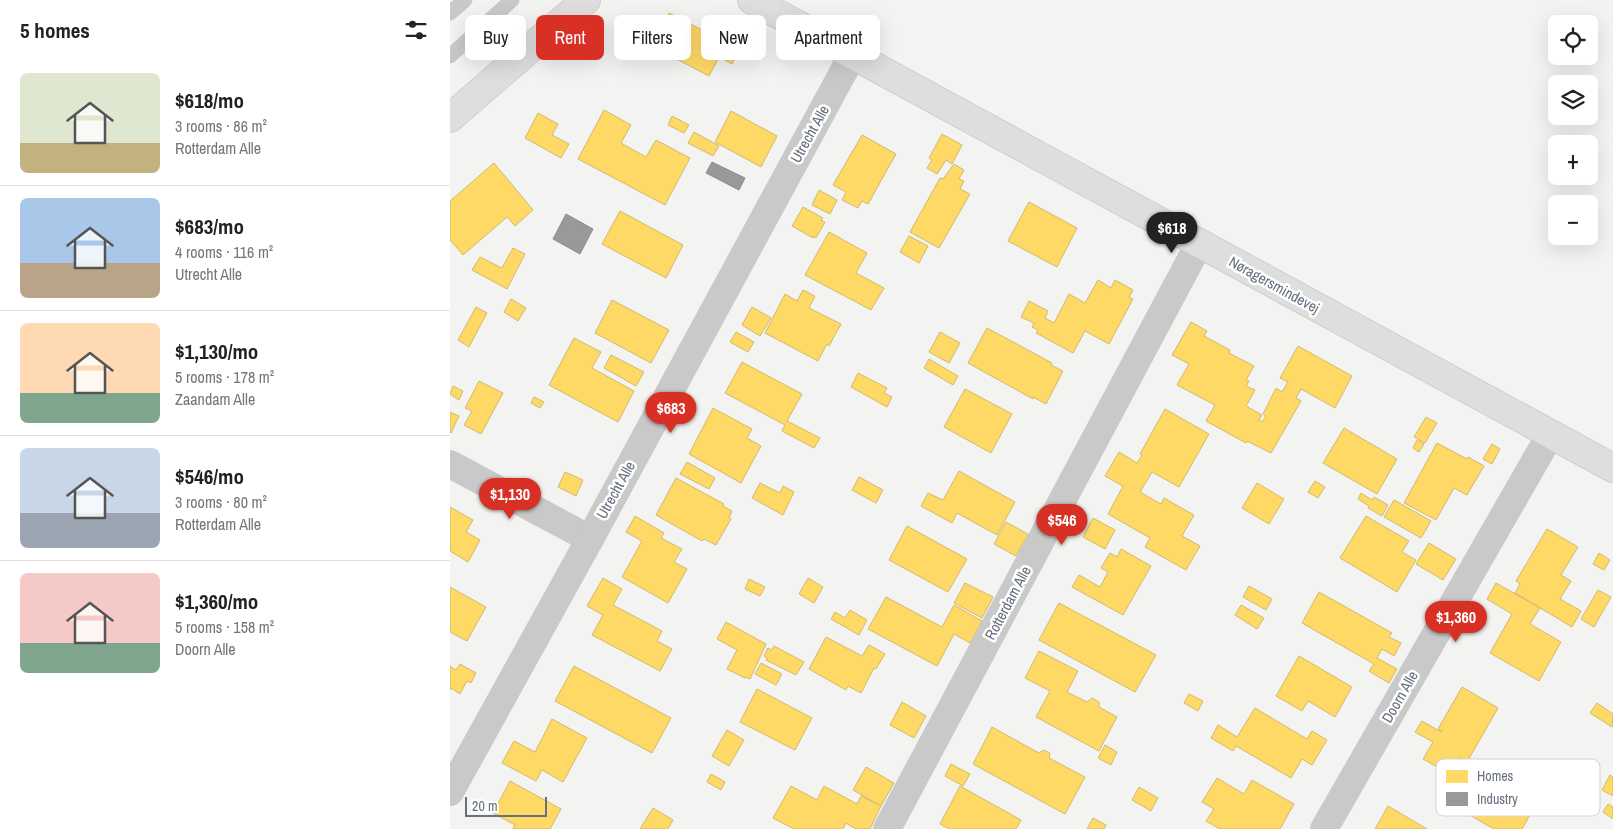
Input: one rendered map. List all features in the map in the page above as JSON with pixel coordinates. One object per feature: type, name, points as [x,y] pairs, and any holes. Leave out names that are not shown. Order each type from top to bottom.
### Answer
[{"type":"street","points":[[450,118],[586,0]]},
{"type":"street","name":"Nøragersmindevej","points":[[752,0],[779,15]]},
{"type":"street","name":"Utrecht Alle","points":[[450,792],[590,539],[850,60]]},
{"type":"street","name":"Nøragersmindevej","points":[[859,60],[1613,468]]},
{"type":"street","name":"Rotterdam Alle","points":[[887,829],[1199,244]]},
{"type":"street","name":"Doorn Alle","points":[[1324,829],[1550,435]]},
{"type":"street","points":[[450,464],[590,539]]},
{"type":"lane","points":[[450,13],[465,0]]},
{"type":"lane","points":[[450,56],[512,0]]},
{"type":"building: Homes","points":[[691,24],[701,30],[701,60],[717,60],[709,76],[679,60],[691,60]]},
{"type":"building: Homes","points":[[725,60],[734,60],[732,64]]},
{"type":"building: Homes","points":[[604,110],[631,125],[621,143],[646,157],[656,140],[690,158],[665,205],[578,159]]},
{"type":"building: Homes","points":[[731,111],[777,136],[761,167],[715,142]]},
{"type":"building: Homes","points":[[538,113],[558,124],[552,135],[569,144],[561,158],[525,138]]},
{"type":"building: Homes","points":[[672,116],[689,125],[684,133],[668,125]]},
{"type":"building: Homes","points":[[694,132],[719,146],[713,156],[688,143]]},
{"type":"building: Homes","points":[[942,134],[962,145],[952,164],[946,160],[937,174],[927,168],[932,160],[929,158]]},
{"type":"building: Homes","points":[[862,135],[896,154],[868,204],[862,201],[858,208],[842,200],[846,192],[833,185]]},
{"type":"building: Homes","points":[[494,163],[533,210],[515,226],[507,217],[463,255],[450,240],[450,201]]},
{"type":"building: Homes","points":[[954,164],[964,170],[959,179],[964,181],[960,189],[970,194],[939,248],[910,232],[940,178],[943,179]]},
{"type":"building: Homes","points":[[819,190],[837,200],[830,214],[812,205]]},
{"type":"building: Homes","points":[[1029,202],[1077,228],[1057,267],[1008,241]]},
{"type":"building: Homes","points":[[803,207],[823,218],[821,220],[825,222],[816,238],[792,226]]},
{"type":"building: Homes","points":[[620,211],[683,245],[666,278],[602,244]]},
{"type":"building: Homes","points":[[829,232],[867,253],[856,273],[884,288],[871,310],[805,275]]},
{"type":"building: Homes","points":[[909,236],[928,246],[919,263],[900,252]]},
{"type":"building: Homes","points":[[513,248],[525,254],[507,289],[472,270],[480,257],[502,268]]},
{"type":"building: Homes","points":[[1098,280],[1111,288],[1115,280],[1133,290],[1129,297],[1133,299],[1109,344],[1085,331],[1073,353],[1036,333],[1038,330],[1032,327],[1034,323],[1021,317],[1029,301],[1048,311],[1045,318],[1054,323],[1069,294],[1085,303]]},
{"type":"building: Homes","points":[[803,290],[815,296],[809,308],[841,324],[818,361],[765,333],[785,294],[797,301]]},
{"type":"building: Homes","points":[[511,299],[526,308],[518,321],[504,312]]},
{"type":"building: Homes","points":[[612,300],[669,330],[651,363],[595,333]]},
{"type":"building: Homes","points":[[476,307],[487,313],[469,347],[458,340]]},
{"type":"building: Homes","points":[[752,307],[771,318],[760,336],[742,325]]},
{"type":"building: Homes","points":[[1191,322],[1207,331],[1204,336],[1230,350],[1229,353],[1254,366],[1246,380],[1249,381],[1246,386],[1255,390],[1246,406],[1262,415],[1259,420],[1262,422],[1266,416],[1263,414],[1276,388],[1282,392],[1288,382],[1280,378],[1298,346],[1352,376],[1335,408],[1301,389],[1296,398],[1301,401],[1271,453],[1247,441],[1246,443],[1206,421],[1215,405],[1177,385],[1189,364],[1172,355]]},
{"type":"building: Homes","points":[[987,328],[1052,363],[1051,365],[1063,371],[1046,404],[1033,397],[1033,399],[968,363]]},
{"type":"building: Homes","points":[[736,332],[754,342],[748,352],[730,342]]},
{"type":"building: Homes","points":[[940,332],[960,343],[949,363],[929,352]]},
{"type":"building: Homes","points":[[574,338],[601,352],[592,368],[634,391],[618,422],[549,385]]},
{"type":"building: Homes","points":[[611,355],[644,372],[636,386],[604,368]]},
{"type":"building: Homes","points":[[929,359],[958,376],[953,385],[924,368]]},
{"type":"building: Homes","points":[[742,362],[802,394],[787,421],[820,438],[814,448],[782,431],[785,425],[725,393]]},
{"type":"building: Homes","points":[[858,373],[887,388],[884,393],[892,397],[887,407],[851,387]]},
{"type":"building: Homes","points":[[479,381],[503,393],[481,434],[464,425],[472,411],[465,408]]},
{"type":"building: Homes","points":[[453,386],[463,391],[459,400],[450,394]]},
{"type":"building: Homes","points":[[965,389],[1012,414],[991,453],[944,427]]},
{"type":"building: Homes","points":[[534,397],[544,402],[540,408],[531,403]]},
{"type":"building: Homes","points":[[713,408],[752,429],[747,438],[761,446],[741,483],[689,454]]},
{"type":"building: Homes","points":[[1165,409],[1209,434],[1179,487],[1152,472],[1140,492],[1161,504],[1164,498],[1194,515],[1182,536],[1200,546],[1186,570],[1145,547],[1150,538],[1108,514],[1123,486],[1105,476],[1119,452],[1137,463]]},
{"type":"building: Homes","points":[[450,412],[459,416],[451,433],[450,432]]},
{"type":"building: Homes","points":[[1426,417],[1437,423],[1425,443],[1414,437]]},
{"type":"building: Homes","points":[[1344,428],[1397,459],[1377,494],[1323,463]]},
{"type":"building: Homes","points":[[1417,440],[1424,444],[1419,452],[1413,448]]},
{"type":"building: Homes","points":[[1437,443],[1484,466],[1467,495],[1454,488],[1436,520],[1404,503]]},
{"type":"building: Homes","points":[[1492,444],[1500,449],[1492,464],[1483,459]]},
{"type":"building: Homes","points":[[687,462],[715,478],[709,489],[680,474]]},
{"type":"building: Homes","points":[[959,471],[1015,502],[997,535],[957,513],[952,523],[921,506],[928,493],[943,500]]},
{"type":"building: Homes","points":[[565,472],[583,480],[576,496],[558,487]]},
{"type":"building: Homes","points":[[859,477],[883,490],[876,503],[852,490]]},
{"type":"building: Homes","points":[[676,478],[724,504],[723,506],[732,511],[729,518],[731,519],[716,545],[704,539],[702,541],[656,515]]},
{"type":"building: Homes","points":[[1315,481],[1325,487],[1318,498],[1308,492]]},
{"type":"building: Homes","points":[[760,483],[780,493],[783,486],[794,492],[783,515],[752,498]]},
{"type":"building: Homes","points":[[1257,483],[1284,499],[1269,524],[1242,508]]},
{"type":"building: Homes","points":[[1361,493],[1372,500],[1374,497],[1388,505],[1382,516],[1368,508],[1369,506],[1358,499]]},
{"type":"building: Homes","points":[[1394,500],[1431,521],[1421,538],[1384,517]]},
{"type":"building: Homes","points":[[450,507],[473,520],[466,532],[480,540],[468,562],[450,551]]},
{"type":"building: Homes","points":[[635,516],[664,533],[661,538],[682,549],[674,562],[687,569],[668,603],[622,577],[642,541],[626,532]]},
{"type":"building: Homes","points":[[1366,516],[1409,541],[1402,552],[1416,560],[1397,592],[1340,558]]},
{"type":"building: Homes","points":[[1093,518],[1115,530],[1105,549],[1083,537]]},
{"type":"building: Homes","points":[[1006,522],[1028,534],[1016,556],[994,544]]},
{"type":"building: Homes","points":[[907,526],[967,559],[948,592],[889,560]]},
{"type":"building: Homes","points":[[1547,529],[1578,547],[1561,575],[1571,581],[1560,599],[1581,611],[1572,627],[1515,593],[1520,584],[1516,581]]},
{"type":"building: Homes","points":[[1429,543],[1456,559],[1443,580],[1416,564]]},
{"type":"building: Homes","points":[[1121,549],[1151,566],[1123,615],[1072,587],[1079,575],[1100,587],[1108,572],[1101,568],[1110,553],[1117,557]]},
{"type":"building: Homes","points":[[1599,553],[1610,560],[1604,570],[1593,564]]},
{"type":"building: Homes","points":[[603,578],[622,589],[613,605],[662,631],[657,641],[672,649],[660,671],[592,635],[603,615],[587,606]]},
{"type":"building: Homes","points":[[808,578],[823,587],[814,603],[799,594]]},
{"type":"building: Homes","points":[[749,579],[765,587],[760,596],[745,589]]},
{"type":"building: Homes","points":[[965,583],[993,597],[982,618],[954,603]]},
{"type":"building: Homes","points":[[1496,583],[1540,608],[1530,624],[1561,642],[1539,681],[1490,653],[1512,614],[1487,599]]},
{"type":"building: Homes","points":[[1249,586],[1272,599],[1266,610],[1243,597]]},
{"type":"building: Homes","points":[[450,587],[486,607],[467,641],[450,632]]},
{"type":"building: Homes","points":[[1598,590],[1611,597],[1594,627],[1581,619]]},
{"type":"building: Homes","points":[[1319,592],[1392,633],[1389,637],[1401,643],[1394,656],[1382,649],[1377,658],[1397,669],[1389,683],[1369,671],[1374,664],[1302,623]]},
{"type":"building: Homes","points":[[886,597],[942,627],[954,605],[982,621],[970,643],[954,634],[937,666],[868,629]]},
{"type":"building: Homes","points":[[1059,603],[1156,655],[1135,692],[1039,640]]},
{"type":"building: Homes","points":[[1241,605],[1264,618],[1257,629],[1235,615]]},
{"type":"building: Homes","points":[[850,610],[867,620],[859,635],[831,619],[835,612],[845,618]]},
{"type":"building: Homes","points":[[726,622],[766,644],[750,679],[727,669],[737,650],[717,639]]},
{"type":"building: Homes","points":[[826,637],[862,656],[869,645],[885,654],[876,669],[874,668],[861,693],[848,686],[846,690],[809,669]]},
{"type":"building: Homes","points":[[774,646],[804,662],[796,675],[766,660],[767,658],[764,656],[768,648],[772,650]]},
{"type":"building: Homes","points":[[1039,651],[1078,671],[1067,692],[1087,702],[1092,698],[1099,702],[1099,707],[1117,717],[1099,751],[1036,717],[1050,691],[1025,678]]},
{"type":"building: Homes","points":[[1299,656],[1352,687],[1335,717],[1308,701],[1302,711],[1276,696]]},
{"type":"building: Homes","points":[[761,663],[782,674],[776,685],[755,674]]},
{"type":"building: Homes","points":[[460,664],[476,673],[471,683],[467,681],[460,694],[451,688],[450,690],[450,666],[456,670]]},
{"type":"building: Homes","points":[[574,666],[671,718],[652,753],[555,701]]},
{"type":"building: Homes","points":[[1462,687],[1498,708],[1469,759],[1436,759],[1436,766],[1423,759],[1433,742],[1415,732],[1422,721],[1441,732],[1442,731],[1438,729]]},
{"type":"building: Homes","points":[[757,689],[812,718],[795,750],[740,722]]},
{"type":"building: Homes","points":[[1189,694],[1203,701],[1198,711],[1184,703]]},
{"type":"building: Homes","points":[[902,702],[926,716],[914,738],[890,725]]},
{"type":"building: Homes","points":[[1597,703],[1613,714],[1612,727],[1590,713]]},
{"type":"building: Homes","points":[[1255,708],[1307,739],[1312,731],[1327,740],[1312,765],[1302,759],[1291,778],[1236,746],[1233,751],[1211,738],[1218,725],[1237,737]]},
{"type":"building: Homes","points":[[552,719],[587,738],[563,782],[542,770],[536,781],[502,763],[514,741],[535,752]]},
{"type":"building: Homes","points":[[992,727],[1039,753],[1043,750],[1050,753],[1049,758],[1085,777],[1065,814],[973,764]]},
{"type":"building: Homes","points":[[727,730],[744,740],[729,766],[712,756]]},
{"type":"building: Homes","points":[[1105,745],[1117,752],[1111,765],[1098,758]]},
{"type":"building: Homes","points":[[951,764],[970,774],[963,786],[945,776]]},
{"type":"building: Homes","points":[[866,767],[894,783],[881,806],[853,790]]},
{"type":"building: Homes","points":[[711,774],[725,782],[721,790],[707,782]]},
{"type":"building: Homes","points":[[1610,775],[1613,777],[1613,796],[1602,790]]},
{"type":"building: Homes","points":[[1217,778],[1244,794],[1252,780],[1294,804],[1280,829],[1220,829],[1206,821],[1214,809],[1202,802]]},
{"type":"building: Homes","points":[[510,781],[561,809],[550,829],[513,829],[515,825],[493,813]]},
{"type":"building: Homes","points":[[791,786],[817,800],[824,786],[857,804],[861,796],[881,806],[870,829],[856,829],[846,823],[843,829],[794,829],[773,818]]},
{"type":"building: Homes","points":[[960,786],[1021,820],[1016,829],[949,829],[940,824]]},
{"type":"building: Homes","points":[[1139,787],[1158,798],[1151,811],[1132,800]]},
{"type":"building: Homes","points":[[1608,804],[1613,807],[1613,819],[1603,812]]},
{"type":"building: Homes","points":[[1388,806],[1427,829],[1375,829]]},
{"type":"building: Homes","points":[[653,808],[673,820],[668,829],[640,829]]},
{"type":"building: Homes","points":[[1471,816],[1529,816],[1522,829],[1494,829]]},
{"type":"building: Homes","points":[[1093,818],[1106,825],[1104,829],[1087,829]]},
{"type":"building: Industry","points":[[712,162],[745,178],[739,190],[706,173]]},
{"type":"building: Industry","points":[[566,214],[593,229],[580,254],[553,239]]}]
